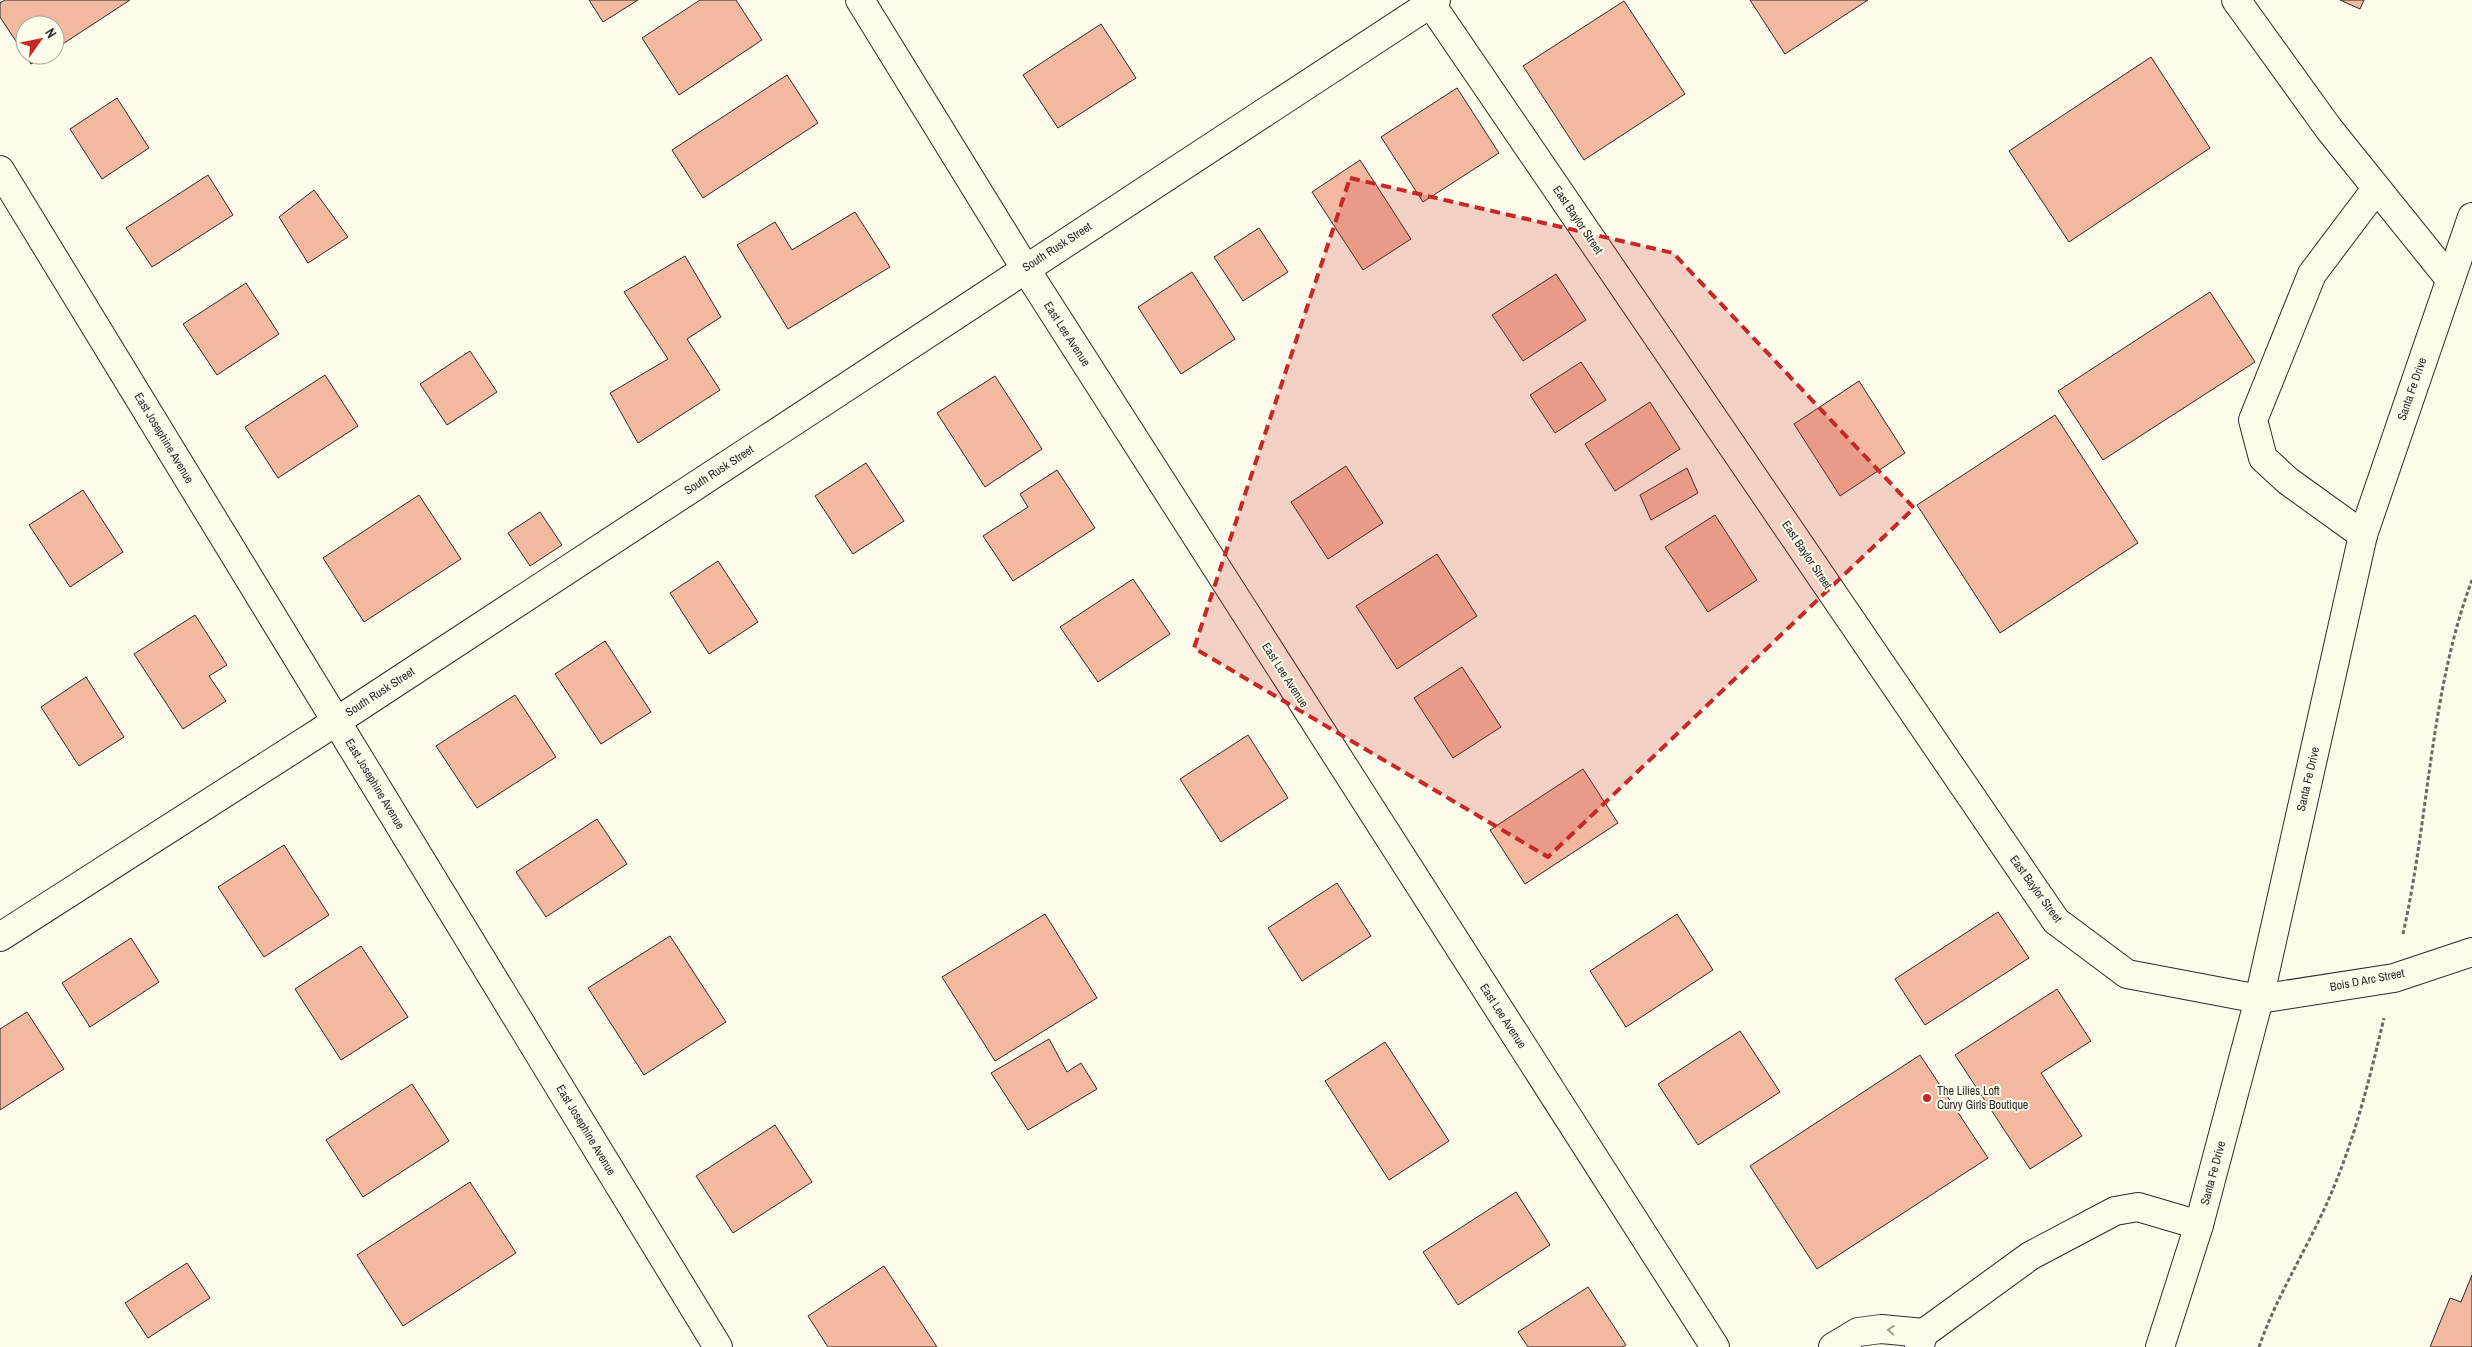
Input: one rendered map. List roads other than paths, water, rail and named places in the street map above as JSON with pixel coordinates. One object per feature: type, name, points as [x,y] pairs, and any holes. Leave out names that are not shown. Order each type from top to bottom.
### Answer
[{"type":"street","name":"East Lee Avenue","points":[[860,0],[1025,268],[1715,1347]]},
{"type":"street","points":[[2236,0],[2329,129],[2449,278]]},
{"type":"street","name":"South Rusk Street","points":[[0,937],[336,721],[1025,268],[1434,2]]},
{"type":"street","name":"East Baylor Street","points":[[1434,2],[2056,921],[2127,974],[2259,998]]},
{"type":"street","name":"East Josephine Avenue","points":[[0,170],[718,1347]]},
{"type":"street","points":[[2363,535],[2288,481],[2263,458],[2253,420],[2312,274],[2376,189]]},
{"type":"street","name":"Santa Fe Drive","points":[[2160,1347],[2199,1225],[2259,998],[2363,535],[2449,278],[2472,217]]},
{"type":"street","name":"Bois D Arc Street","points":[[2259,998],[2394,978],[2472,952]]},
{"type":"street","points":[[1833,1347],[1858,1332],[1882,1329],[1921,1340],[2030,1256],[2115,1211],[2138,1206],[2199,1225]]},
{"type":"place","name":"The Lilies Loft Curvy Girls Boutique","points":[[1927,1098]]}]
